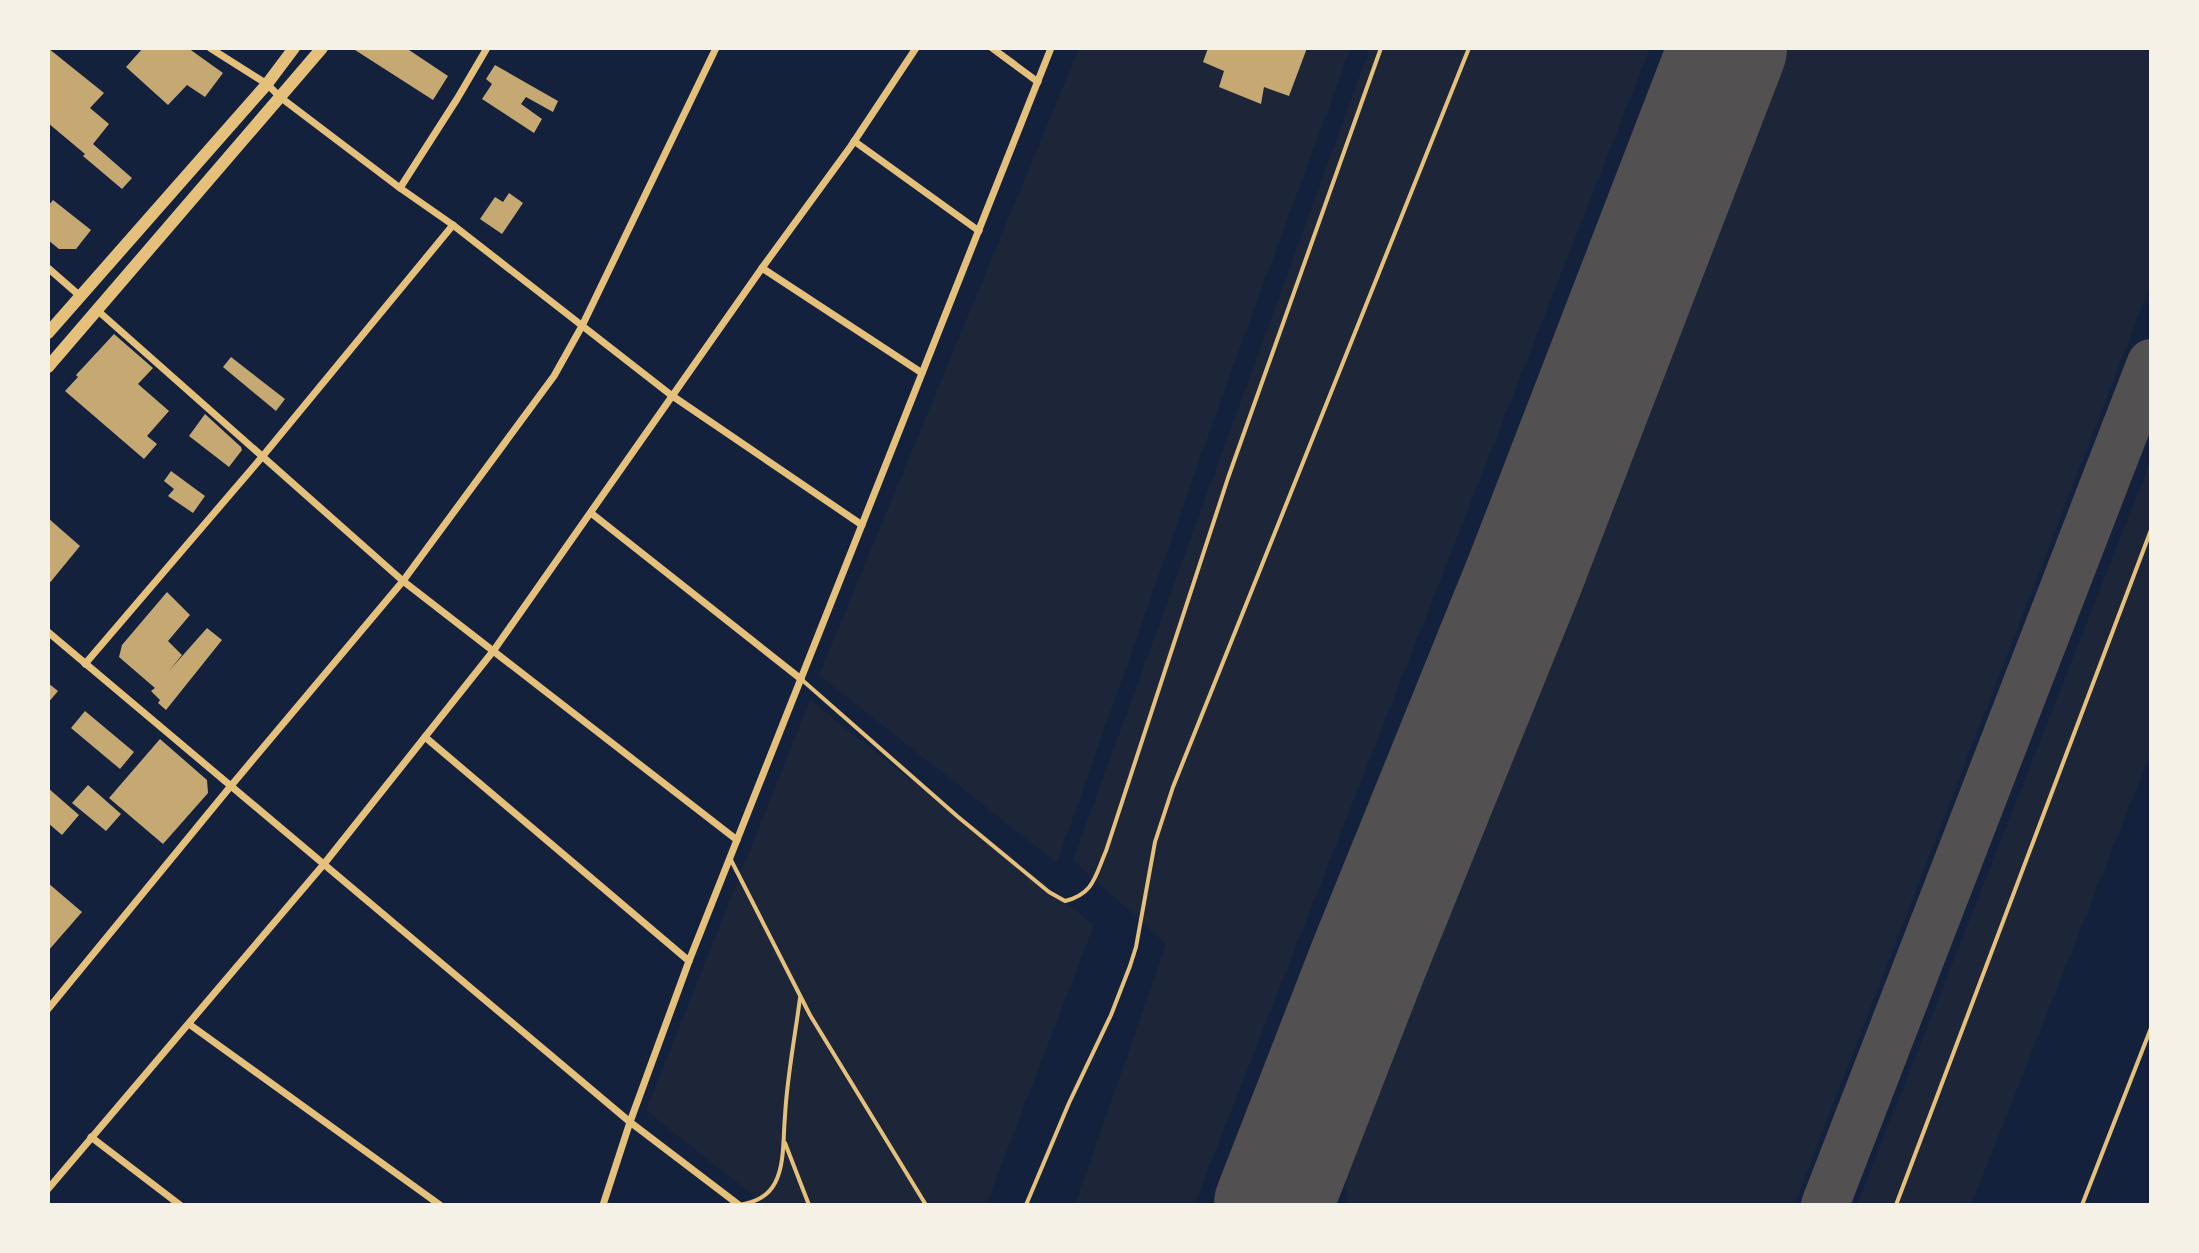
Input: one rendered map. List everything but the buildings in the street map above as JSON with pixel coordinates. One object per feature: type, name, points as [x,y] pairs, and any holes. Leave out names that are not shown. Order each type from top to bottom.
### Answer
[{"type":"main road","points":[[48,333],[267,84],[294,48]]},
{"type":"main road","points":[[48,367],[322,48]]},
{"type":"street","points":[[210,48],[267,84],[671,395],[862,525]]},
{"type":"street","points":[[400,188],[487,48]]},
{"type":"street","points":[[48,1009],[403,581],[554,376],[582,326],[716,48]]},
{"type":"street","points":[[48,1189],[324,864],[494,650],[671,395],[854,141],[916,48]]},
{"type":"street","points":[[992,48],[1038,82]]},
{"type":"street","points":[[603,1205],[689,961],[1051,48]]},
{"type":"street","points":[[854,141],[979,231]]},
{"type":"street","points":[[85,664],[262,457],[453,225]]},
{"type":"street","points":[[48,268],[80,296]]},
{"type":"street","points":[[762,268],[922,373]]},
{"type":"street","points":[[97,310],[403,581],[737,840]]},
{"type":"street","points":[[591,513],[801,679]]},
{"type":"street","points":[[48,632],[630,1122],[739,1205]]},
{"type":"street","points":[[425,737],[689,961]]},
{"type":"street","points":[[189,1024],[440,1205]]},
{"type":"street","points":[[91,1137],[180,1205]]},
{"type":"lane","points":[[801,679],[1049,892],[1065,901],[1086,892],[1106,851],[1228,478],[1381,48]]},
{"type":"lane","points":[[1026,1205],[1069,1103],[1111,1015],[1136,947],[1155,842],[1173,787],[1469,48]]},
{"type":"lane","points":[[1896,1205],[2151,530]]},
{"type":"lane","points":[[730,858],[800,996],[926,1205]]},
{"type":"lane","points":[[739,1205],[756,1202],[769,1192],[776,1181],[784,1141],[800,996]]},
{"type":"lane","points":[[2082,1205],[2151,1028]]},
{"type":"lane","points":[[784,1141],[809,1205]]},
{"type":"shaded area","points":[[1079,48],[1351,48],[1229,377],[1057,863],[819,675]]},
{"type":"shaded area","points":[[1370,48],[1650,48],[1194,1205],[1075,1205],[1166,944],[1073,860]]},
{"type":"shaded area","points":[[1788,48],[2151,48],[2151,283],[1794,1205],[1347,1205],[1346,1179],[1350,1167]]},
{"type":"shaded area","points":[[2151,460],[2151,752],[1971,1205],[1857,1205]]},
{"type":"shaded area","points":[[810,700],[1094,925],[986,1205],[765,1205],[646,1110]]},
{"type":"taxiway","points":[[1825,1205],[2151,363]]},
{"type":"runway","points":[[1273,1205],[1525,574],[1728,48]]}]
